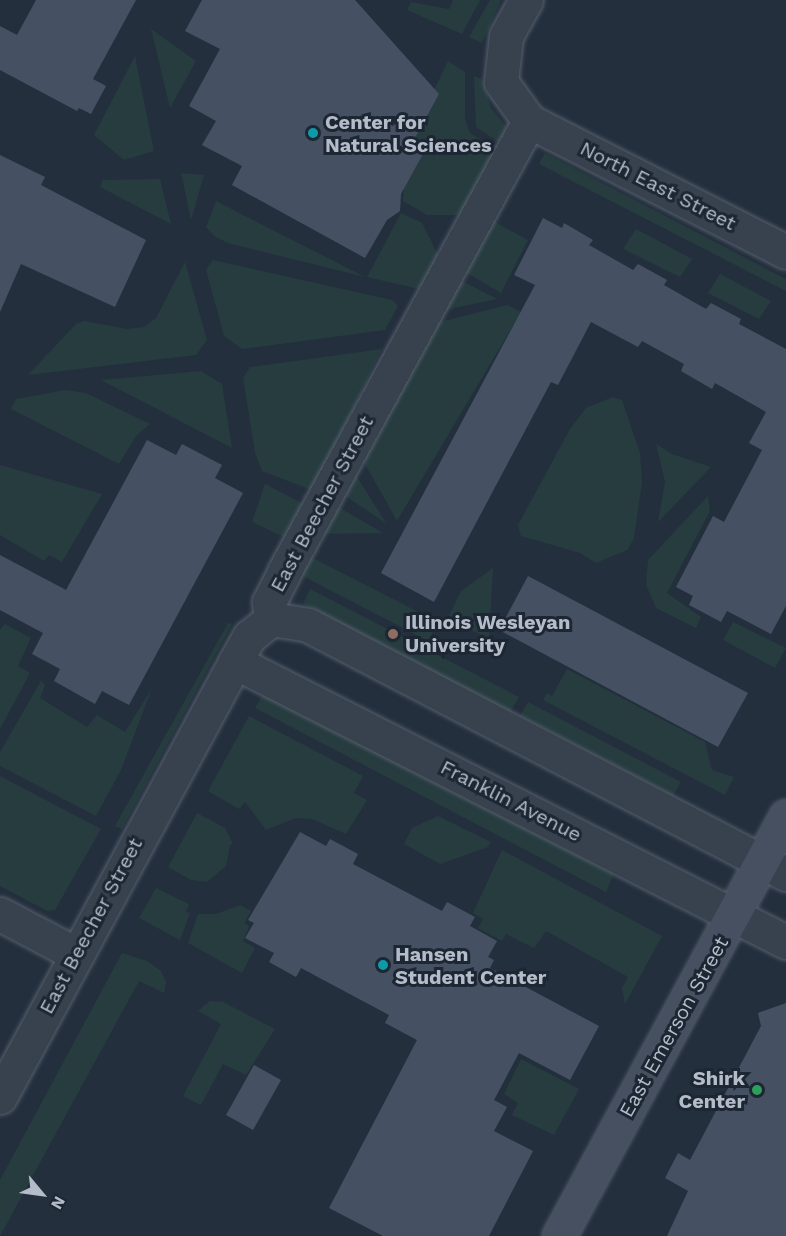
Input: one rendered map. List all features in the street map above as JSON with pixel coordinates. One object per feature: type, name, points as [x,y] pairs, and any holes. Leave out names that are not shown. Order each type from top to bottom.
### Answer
[{"type":"main road","name":"East Emerson Street","points":[[559,1236],[735,915],[775,868],[786,817]]},
{"type":"street","points":[[526,0],[506,36],[501,82],[530,121]]},
{"type":"street","name":"North East Street","points":[[530,121],[786,252]]},
{"type":"street","name":"East Beecher Street","points":[[0,1097],[249,637],[271,619],[269,602],[285,570],[530,121]]},
{"type":"street","points":[[271,619],[308,625],[775,868]]},
{"type":"street","name":"Franklin Avenue","points":[[235,662],[786,942]]},
{"type":"street","points":[[0,914],[76,954]]},
{"type":"green space","points":[[453,0],[480,0],[462,34],[407,10],[411,2],[449,9]]},
{"type":"green space","points":[[490,0],[501,0],[482,43],[469,37]]},
{"type":"green space","points":[[151,29],[196,61],[170,108]]},
{"type":"green space","points":[[135,56],[154,151],[124,160],[94,135]]},
{"type":"green space","points":[[448,61],[465,72],[465,119],[470,133],[497,151],[464,215],[427,215],[403,201],[404,188],[425,150],[411,138]]},
{"type":"green space","points":[[474,76],[482,79],[491,108],[508,129],[500,143],[476,127]]},
{"type":"green space","points":[[545,153],[786,279],[786,291],[539,164]]},
{"type":"green space","points":[[181,173],[204,175],[191,220]]},
{"type":"green space","points":[[160,179],[171,224],[100,187],[103,180]]},
{"type":"green space","points":[[216,201],[365,277],[228,243],[214,236],[206,227]]},
{"type":"green space","points":[[401,213],[422,223],[440,259],[423,290],[367,277]]},
{"type":"green space","points":[[489,219],[528,240],[501,293],[462,270]]},
{"type":"green space","points":[[636,229],[692,259],[680,277],[623,249]]},
{"type":"green space","points":[[213,260],[392,300],[398,306],[385,330],[242,349],[224,336],[206,270]]},
{"type":"green space","points":[[185,262],[207,340],[196,355],[28,375],[76,324],[84,321],[127,329],[144,327],[156,318]]},
{"type":"green space","points":[[720,274],[771,301],[759,319],[708,293]]},
{"type":"green space","points":[[458,279],[497,299],[440,311]]},
{"type":"green space","points":[[507,305],[521,312],[397,521],[361,457],[432,324]]},
{"type":"green space","points":[[382,349],[314,491],[262,471],[255,453],[243,378],[250,367]]},
{"type":"green space","points":[[201,371],[222,384],[232,448],[101,380]]},
{"type":"green space","points":[[66,390],[86,393],[150,424],[136,436],[119,464],[11,409],[16,399]]},
{"type":"green space","points":[[613,397],[622,400],[640,453],[642,482],[634,538],[627,550],[596,563],[580,553],[521,536],[518,525],[570,429],[586,408]]},
{"type":"green space","points":[[656,444],[672,454],[711,467],[658,522],[665,482]]},
{"type":"green space","points":[[0,465],[102,494],[62,562],[49,555],[44,561],[0,535]]},
{"type":"green space","points":[[354,472],[386,523],[342,494]]},
{"type":"green space","points":[[265,484],[306,505],[288,539],[252,522]]},
{"type":"green space","points":[[708,496],[710,511],[667,593],[701,617],[696,628],[656,608],[646,585],[648,560]]},
{"type":"green space","points":[[335,505],[383,533],[320,534]]},
{"type":"green space","points":[[307,555],[438,622],[428,641],[297,573]]},
{"type":"green space","points":[[493,568],[489,639],[448,618],[461,591]]},
{"type":"green space","points":[[310,589],[519,697],[510,712],[303,604]]},
{"type":"green space","points":[[733,622],[786,648],[775,668],[723,640]]},
{"type":"green space","points":[[228,623],[232,624],[122,829],[115,826]]},
{"type":"green space","points":[[5,624],[31,638],[18,666],[30,673],[0,729],[0,629]]},
{"type":"green space","points":[[567,669],[705,742],[712,770],[734,777],[725,795],[543,700],[547,693],[552,696]]},
{"type":"green space","points":[[41,681],[45,685],[40,698],[87,727],[97,715],[125,732],[152,688],[121,770],[96,816],[0,766],[0,752]]},
{"type":"green space","points":[[262,696],[280,701],[614,874],[606,892],[255,708]]},
{"type":"green space","points":[[528,702],[681,782],[673,796],[520,716]]},
{"type":"green space","points":[[249,716],[363,776],[354,793],[367,800],[346,834],[312,819],[296,818],[266,830],[245,802],[239,809],[208,791]]},
{"type":"green space","points":[[0,776],[101,829],[55,910],[47,911],[0,886]]},
{"type":"green space","points":[[197,813],[225,828],[233,844],[230,845],[226,866],[207,882],[191,880],[168,867]]},
{"type":"green space","points":[[438,816],[491,842],[488,847],[440,864],[404,844],[412,828]]},
{"type":"green space","points":[[502,850],[662,936],[625,1004],[622,988],[628,977],[546,931],[534,948],[506,934],[502,941],[478,928],[483,919],[473,913]]},
{"type":"green space","points":[[156,888],[189,904],[186,912],[190,913],[180,940],[139,918]]},
{"type":"green space","points":[[240,905],[251,911],[244,923],[249,926],[243,941],[255,948],[242,973],[188,943],[198,914],[216,914]]},
{"type":"green space","points":[[122,953],[147,961],[161,971],[166,982],[164,993],[139,981],[0,1236],[0,1180]]},
{"type":"green space","points":[[210,1001],[223,1002],[275,1029],[246,1075],[223,1064],[201,1105],[183,1096],[221,1024],[198,1011]]},
{"type":"green space","points":[[521,1059],[579,1089],[554,1135],[512,1115],[518,1103],[504,1094]]},
{"type":"building","points":[[36,0],[136,0],[93,79],[106,86],[91,114],[79,108],[77,111],[0,70],[0,26],[17,35]]},
{"type":"building","name":"Center for Natural Sciences","points":[[202,0],[355,0],[439,94],[410,147],[423,154],[401,194],[400,211],[387,220],[365,258],[232,185],[242,166],[202,145],[216,121],[189,106],[220,49],[185,31]]},
{"type":"building","points":[[0,155],[45,177],[41,185],[146,240],[115,307],[21,264],[0,312]]},
{"type":"building","points":[[543,218],[562,228],[564,223],[593,240],[589,245],[633,270],[638,264],[667,280],[664,285],[706,309],[711,303],[741,319],[739,324],[786,349],[786,606],[771,634],[727,611],[721,622],[689,605],[693,596],[676,587],[713,516],[724,522],[762,450],[749,443],[766,412],[715,383],[712,389],[681,371],[684,364],[642,341],[638,347],[591,322],[558,385],[551,382],[434,602],[381,573],[535,285],[514,275]]},
{"type":"building","points":[[147,440],[176,455],[182,444],[222,465],[215,478],[243,493],[129,705],[102,691],[95,704],[54,681],[60,669],[32,654],[43,633],[0,610],[0,555],[66,590]]},
{"type":"building","points":[[528,576],[748,693],[718,747],[499,630]]},
{"type":"building","name":"Hansen Student Center","points":[[300,832],[326,846],[330,839],[358,854],[353,864],[442,911],[447,902],[475,917],[470,926],[497,941],[488,957],[494,960],[490,968],[599,1026],[570,1080],[519,1053],[494,1100],[507,1107],[494,1131],[533,1151],[489,1236],[383,1236],[329,1208],[417,1040],[385,1023],[389,1015],[301,968],[296,977],[269,962],[274,953],[245,938],[254,923],[248,920]]},
{"type":"building","name":"Shirk Center","points":[[786,1003],[786,1236],[667,1236],[688,1191],[665,1178],[678,1153],[690,1160],[761,1026],[758,1013]]},
{"type":"building","points":[[254,1065],[281,1080],[253,1130],[226,1115]]},
{"type":"place","name":"Center for Natural Sciences","points":[[313,133]]},
{"type":"place","name":"Illinois Wesleyan University","points":[[393,634]]},
{"type":"place","name":"Hansen Student Center","points":[[383,965]]},
{"type":"place","name":"Shirk Center","points":[[757,1090]]}]
